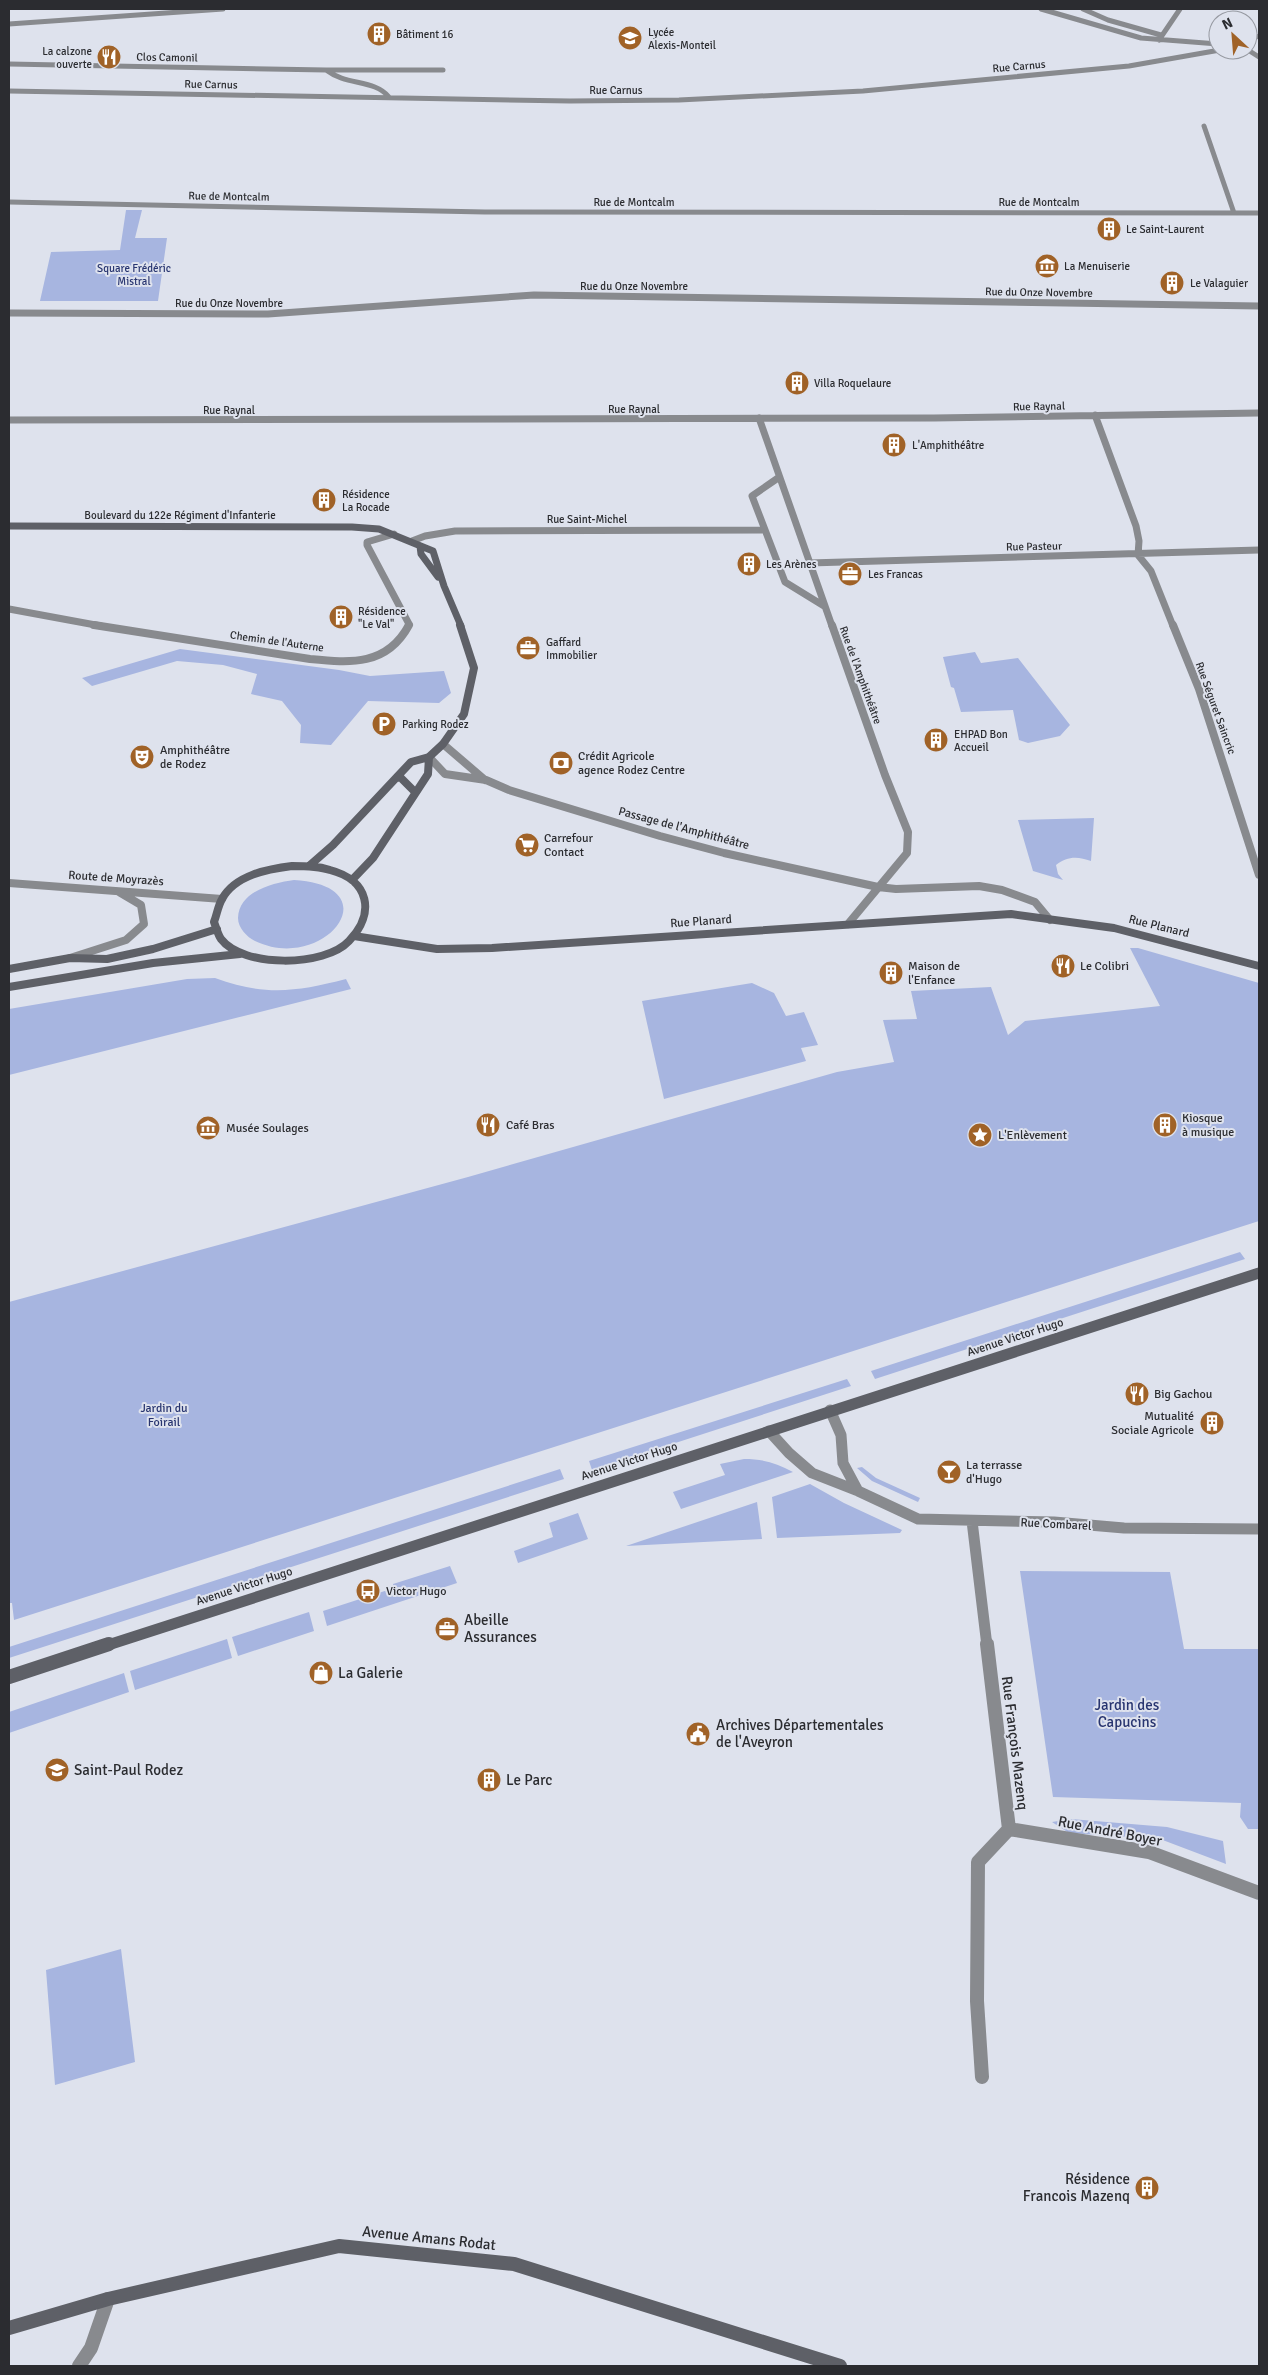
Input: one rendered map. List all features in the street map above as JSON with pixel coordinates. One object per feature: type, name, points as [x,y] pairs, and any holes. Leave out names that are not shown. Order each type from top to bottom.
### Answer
[{"type":"main road","name":"Boulevard du 122e Régiment d'Infanterie","points":[[9,526],[352,527],[375,534],[394,534],[433,551],[444,586],[466,639],[474,668],[464,714],[442,744],[429,757],[411,762],[333,845],[309,866]]},
{"type":"main road","name":"Boulevard du 122e Régiment d'Infanterie","points":[[420,546],[421,554],[444,586]]},
{"type":"main road","points":[[352,880],[373,858],[428,774],[429,757]]},
{"type":"main road","points":[[397,777],[401,778],[415,792]]},
{"type":"main road","points":[[309,866],[325,868],[352,880],[361,890],[366,901],[366,913],[362,925],[354,936],[327,954],[309,960],[272,962],[255,960],[240,954],[221,939],[215,919],[222,899],[244,880],[258,873],[283,867],[309,866]]},
{"type":"main road","name":"Rue Planard","points":[[354,936],[438,949],[492,948],[1011,914],[1138,933],[1259,966]]},
{"type":"main road","points":[[9,969],[70,958],[106,959],[153,949],[217,929]]},
{"type":"main road","points":[[9,987],[108,969],[200,956],[240,954]]},
{"type":"main road","name":"Avenue Victor Hugo","points":[[9,1677],[830,1410],[1259,1273]]},
{"type":"main road","name":"Avenue Amans Rodat","points":[[9,2328],[108,2299],[339,2246],[514,2264],[840,2366]]},
{"type":"street","points":[[9,24],[223,9]]},
{"type":"street","points":[[1041,9],[1141,38],[1208,42]]},
{"type":"street","points":[[1083,9],[1108,20],[1161,38]]},
{"type":"street","points":[[1161,38],[1180,9]]},
{"type":"street","name":"Rue Carnus","points":[[9,91],[367,99],[389,97],[570,101],[784,96],[863,91],[1129,66],[1208,52]]},
{"type":"street","name":"Clos Camonil","points":[[9,64],[326,70],[443,70]]},
{"type":"street","name":"Clos Camonil","points":[[326,70],[344,81],[378,88],[386,92],[389,97]]},
{"type":"street","points":[[1204,126],[1234,213]]},
{"type":"street","name":"Rue de Montcalm","points":[[9,202],[485,212],[1259,213]]},
{"type":"street","name":"Rue du Onze Novembre","points":[[9,313],[268,314],[534,295],[1259,306]]},
{"type":"street","name":"Rue Raynal","points":[[9,420],[934,418],[1095,414],[1259,413]]},
{"type":"street","points":[[1095,414],[1136,526],[1139,540],[1138,555]]},
{"type":"street","name":"Rue de l'Amphithéâtre","points":[[758,418],[884,775],[908,832],[907,852],[848,924]]},
{"type":"street","points":[[778,478],[752,496],[764,530],[785,582],[824,606]]},
{"type":"street","name":"Rue Saint-Michel","points":[[412,541],[425,536],[455,531],[764,530]]},
{"type":"street","name":"Chemin de l'Auterne","points":[[9,609],[90,625],[287,654],[336,660],[376,657],[400,642],[409,624],[367,542],[394,534]]},
{"type":"street","name":"Rue Pasteur","points":[[809,563],[1138,555],[1259,550]]},
{"type":"street","name":"Rue Séguret Saincric","points":[[1138,555],[1151,571],[1199,689],[1259,875]]},
{"type":"street","name":"Passage de l'Amphithéâtre","points":[[442,744],[486,780]]},
{"type":"street","name":"Passage de l'Amphithéâtre","points":[[429,757],[445,774],[486,780],[509,790],[715,851],[878,887]]},
{"type":"street","name":"Route de Moyrazès","points":[[9,883],[222,899]]},
{"type":"street","points":[[878,887],[896,889],[979,886],[1012,893],[1035,902],[1050,920]]},
{"type":"street","points":[[70,958],[126,940],[144,924],[141,905],[119,891]]},
{"type":"street","points":[[830,1410],[841,1435],[842,1463],[858,1491]]},
{"type":"street","name":"Rue Combarel","points":[[769,1431],[789,1453],[812,1473],[858,1491],[918,1519],[1054,1522],[1124,1528],[1259,1529]]},
{"type":"street","name":"Rue François Mazenq","points":[[972,1521],[1009,1830]]},
{"type":"street","points":[[982,2077],[977,2001],[978,1862],[1009,1830]]},
{"type":"street","name":"Rue André Boyer","points":[[1009,1830],[1149,1852],[1259,1893]]},
{"type":"street","points":[[79,2366],[91,2348],[108,2299]]},
{"type":"green space","name":"Square Frédéric Mistral","points":[[126,210],[142,210],[135,238],[167,238],[158,301],[40,301],[51,252],[120,250]]},
{"type":"green space","points":[[180,649],[339,670],[370,676],[444,671],[451,693],[439,703],[368,701],[331,745],[300,743],[301,725],[282,701],[251,694],[257,674],[223,665],[177,661],[92,686],[82,678]]},
{"type":"green space","points":[[975,652],[981,663],[1018,658],[1070,725],[1060,736],[1028,743],[1019,740],[1013,710],[961,712],[954,688],[951,687],[943,657]]},
{"type":"green space","points":[[1094,818],[1091,861],[1073,858],[1060,862],[1056,865],[1058,874],[1063,880],[1033,871],[1018,820]]},
{"type":"green space","points":[[294,880],[324,886],[339,897],[343,911],[338,925],[324,938],[304,946],[281,948],[255,941],[249,937],[241,929],[238,922],[240,909],[244,901],[258,890],[267,886]]},
{"type":"green space","name":"Jardin du Foirail","points":[[1130,948],[1138,948],[1259,983],[1259,1221],[14,1620],[12,1603],[9,1603],[9,1302],[468,1177],[837,1072],[894,1062],[883,1020],[917,1019],[911,991],[991,987],[1008,1035],[1025,1021],[1160,1006]]},
{"type":"green space","points":[[215,978],[249,988],[265,990],[311,987],[346,979],[351,989],[9,1075],[9,1009],[187,979]]},
{"type":"green space","points":[[752,983],[774,993],[786,1016],[804,1012],[818,1045],[801,1048],[806,1061],[664,1099],[642,1001]]},
{"type":"green space","points":[[1240,1252],[1245,1259],[875,1379],[871,1371]]},
{"type":"green space","points":[[847,1379],[851,1386],[592,1470],[589,1461]]},
{"type":"green space","points":[[744,1459],[769,1462],[793,1472],[681,1509],[673,1492],[725,1475],[720,1464]]},
{"type":"green space","points":[[862,1467],[876,1478],[920,1498],[918,1502],[872,1481],[857,1468]]},
{"type":"green space","points":[[560,1469],[564,1479],[9,1658],[9,1647]]},
{"type":"green space","points":[[810,1484],[844,1503],[902,1530],[900,1533],[777,1538],[772,1497]]},
{"type":"green space","points":[[757,1502],[762,1539],[626,1546]]},
{"type":"green space","points":[[578,1513],[588,1539],[518,1563],[514,1551],[553,1537],[549,1523]]},
{"type":"green space","points":[[450,1566],[457,1583],[327,1626],[323,1611],[394,1588],[393,1584]]},
{"type":"green space","name":"Jardin des Capucins","points":[[1020,1571],[1170,1572],[1184,1649],[1259,1649],[1259,1829],[1248,1829],[1240,1817],[1241,1803],[1053,1797]]},
{"type":"green space","points":[[309,1612],[314,1631],[238,1656],[232,1637]]},
{"type":"green space","points":[[227,1639],[232,1658],[135,1690],[130,1671]]},
{"type":"green space","points":[[124,1673],[129,1692],[9,1733],[9,1712]]},
{"type":"green space","points":[[1071,1819],[1167,1827],[1223,1841],[1226,1864],[1160,1839],[1069,1833],[1052,1822]]},
{"type":"green space","points":[[121,1949],[135,2062],[55,2085],[46,1970]]},
{"type":"place","name":"Bâtiment 16","points":[[379,34]]},
{"type":"place","name":"Lycée Alexis-Monteil","points":[[630,38]]},
{"type":"place","name":"La calzone ouverte","points":[[109,57]]},
{"type":"place","name":"Le Saint-Laurent","points":[[1109,229]]},
{"type":"place","name":"La Menuiserie","points":[[1047,266]]},
{"type":"place","name":"Le Valaguier","points":[[1172,283]]},
{"type":"place","name":"Villa Roquelaure","points":[[797,383]]},
{"type":"place","name":"L'Amphithéâtre","points":[[894,445]]},
{"type":"place","name":"Résidence La Rocade","points":[[324,500]]},
{"type":"place","name":"Les Arènes","points":[[749,564]]},
{"type":"place","name":"Les Francas","points":[[850,574]]},
{"type":"place","name":"Résidence \"Le Val\"","points":[[341,617]]},
{"type":"place","name":"Gaffard Immobilier","points":[[528,648]]},
{"type":"place","name":"Parking Rodez","points":[[384,724]]},
{"type":"place","name":"EHPAD Bon Accueil","points":[[936,740]]},
{"type":"place","name":"Amphithéâtre de Rodez","points":[[142,757]]},
{"type":"place","name":"Crédit Agricole agence Rodez Centre","points":[[561,763]]},
{"type":"place","name":"Carrefour Contact","points":[[527,845]]},
{"type":"place","name":"Le Colibri","points":[[1063,966]]},
{"type":"place","name":"Maison de l'Enfance","points":[[891,973]]},
{"type":"place","name":"Café Bras","points":[[488,1125]]},
{"type":"place","name":"Kiosque à musique","points":[[1165,1125]]},
{"type":"place","name":"Musée Soulages","points":[[208,1128]]},
{"type":"place","name":"L'Enlèvement","points":[[980,1135]]},
{"type":"place","name":"Big Gachou","points":[[1137,1394]]},
{"type":"place","name":"Mutualité Sociale Agricole","points":[[1212,1423]]},
{"type":"place","name":"La terrasse d'Hugo","points":[[949,1472]]},
{"type":"place","name":"Victor Hugo","points":[[368,1591]]},
{"type":"place","name":"Abeille Assurances","points":[[447,1629]]},
{"type":"place","name":"La Galerie","points":[[321,1673]]},
{"type":"place","name":"Archives Départementales de l'Aveyron","points":[[698,1734]]},
{"type":"place","name":"Saint-Paul Rodez","points":[[57,1770]]},
{"type":"place","name":"Le Parc","points":[[489,1780]]},
{"type":"place","name":"Résidence Francois Mazenq","points":[[1147,2188]]}]
